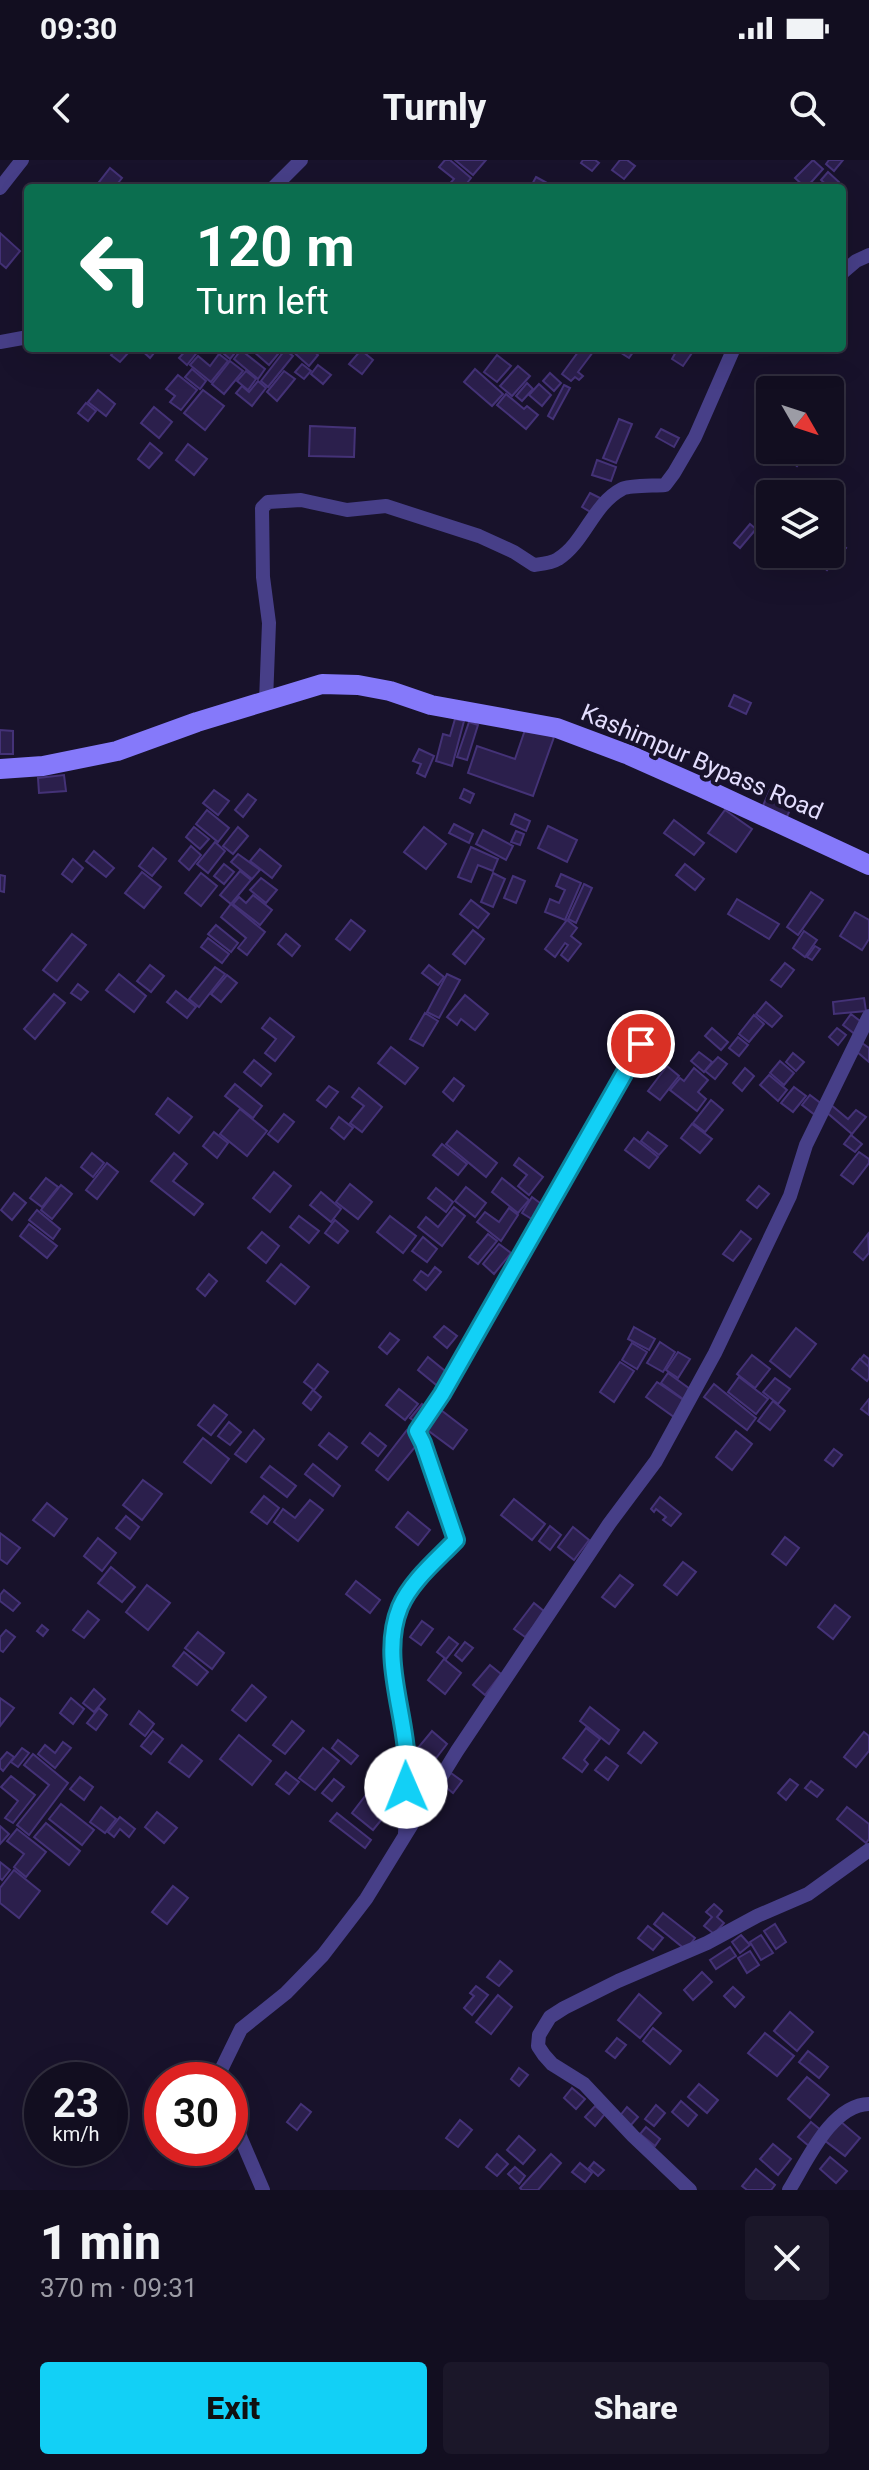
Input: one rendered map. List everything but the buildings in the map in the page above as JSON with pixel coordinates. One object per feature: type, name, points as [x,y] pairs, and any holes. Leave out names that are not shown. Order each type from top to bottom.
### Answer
[{"type":"main road","name":"Kashimpur Bypass Road","points":[[0,769],[43,766],[117,751],[197,722],[322,684],[358,685],[390,691],[431,705],[557,728],[672,774],[869,865]]},
{"type":"street","points":[[0,188],[22,160]]},
{"type":"street","points":[[277,184],[301,160]]},
{"type":"street","points":[[846,270],[869,255]]},
{"type":"street","points":[[0,342],[24,338]]},
{"type":"street","points":[[266,701],[269,623],[263,577],[262,508],[268,502],[301,500],[347,510],[386,506],[479,536],[534,565],[557,561],[578,542],[606,502],[620,490],[631,486],[665,485],[695,437],[731,352]]},
{"type":"street","points":[[225,2062],[241,2029],[286,1993],[323,1955],[366,1899],[457,1751],[609,1524],[656,1461],[715,1353],[790,1196],[806,1145],[869,1016]]},
{"type":"street","points":[[405,1836],[407,1762],[392,1655],[395,1624],[401,1605],[420,1578],[456,1540],[417,1431],[442,1394],[641,1044]]},
{"type":"street","points":[[690,2190],[584,2084],[552,2064],[538,2046],[539,2035],[550,2017],[564,2008],[808,1894],[869,1850]]},
{"type":"street","points":[[789,2190],[835,2119],[853,2105],[869,2104]]},
{"type":"street","points":[[248,2155],[263,2190]]},
{"type":"route","points":[[406,1787],[407,1762],[392,1655],[395,1624],[401,1605],[420,1578],[456,1540],[417,1431],[442,1394],[641,1044]]}]
